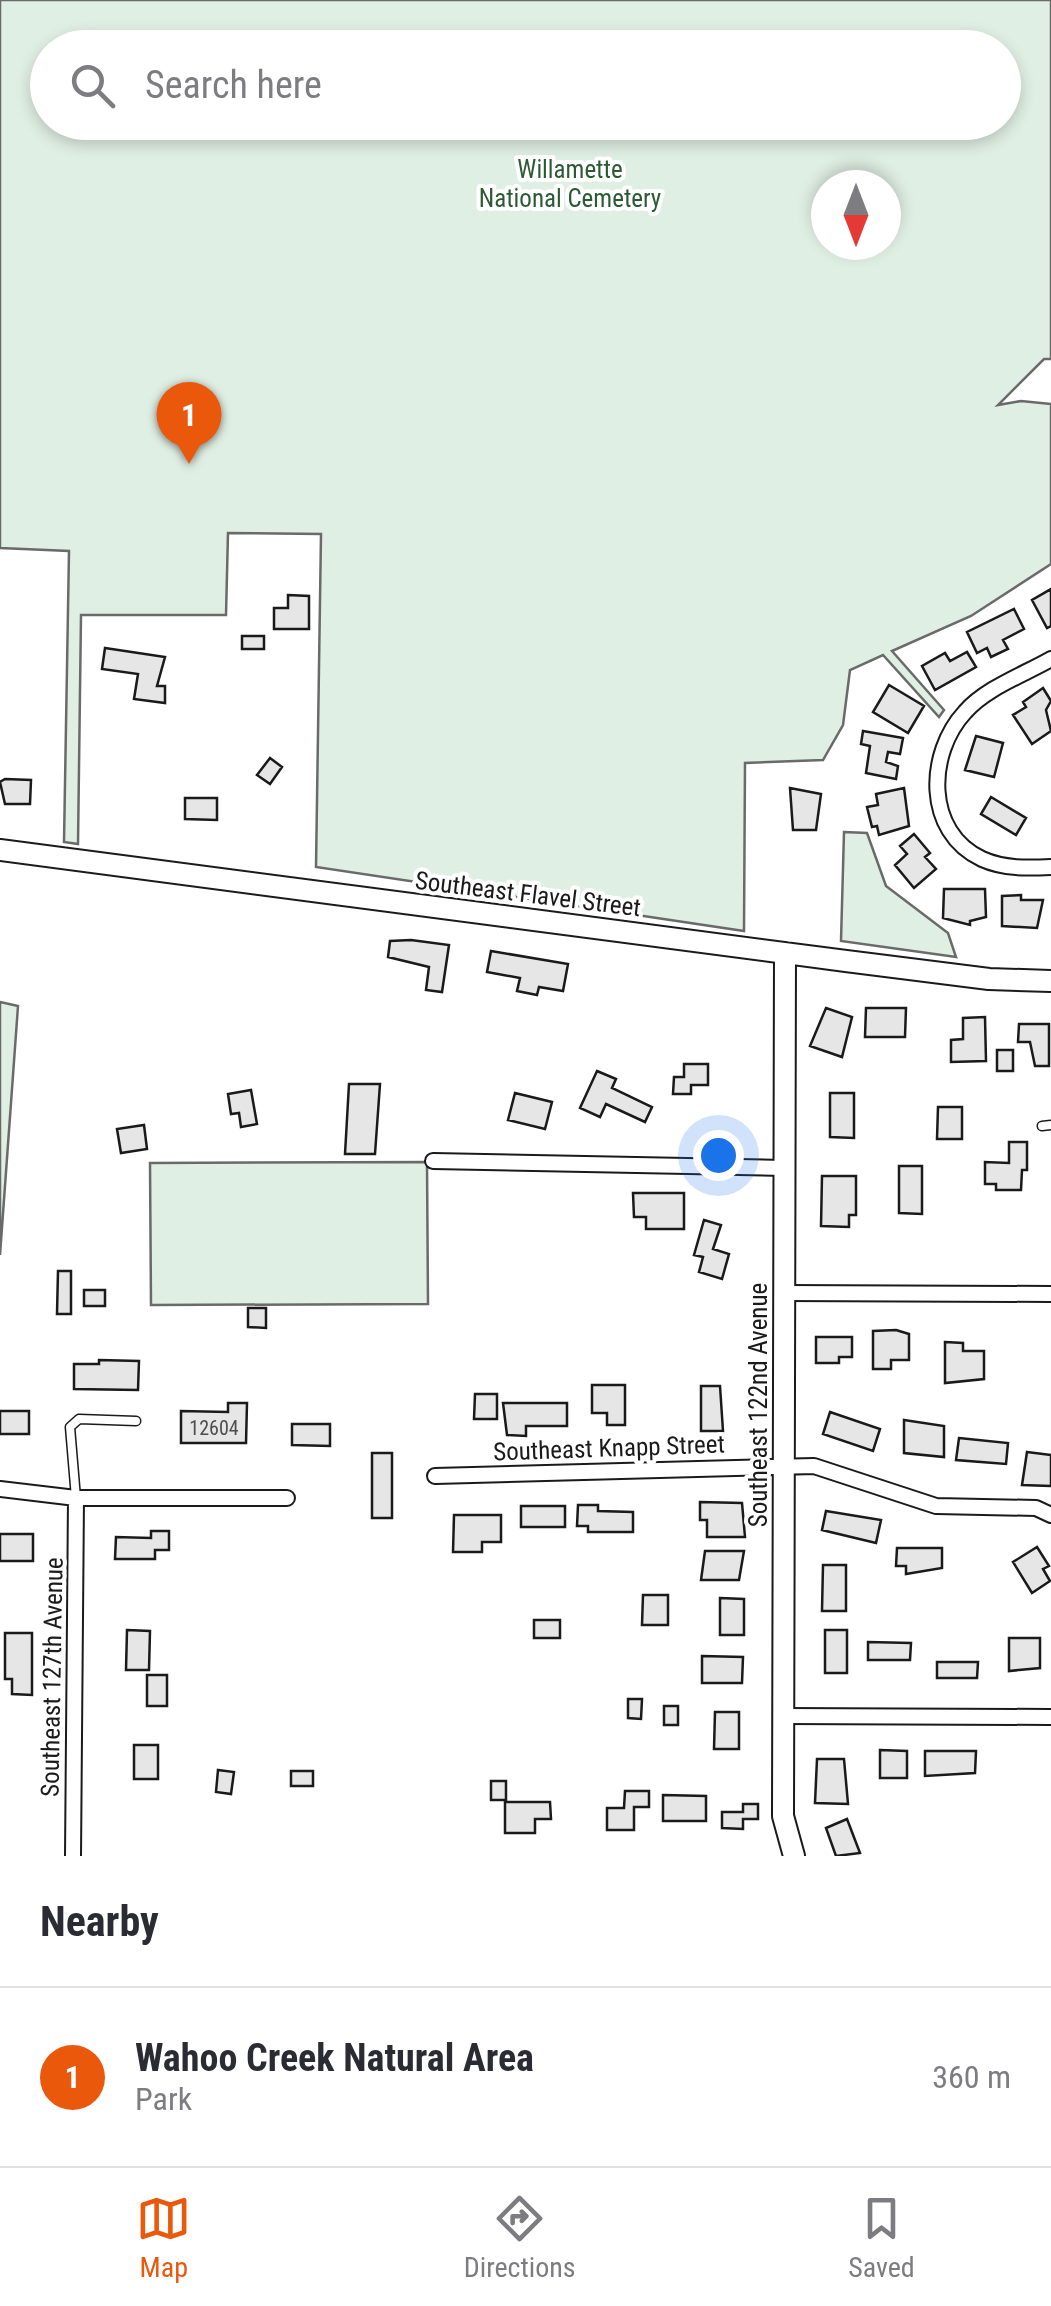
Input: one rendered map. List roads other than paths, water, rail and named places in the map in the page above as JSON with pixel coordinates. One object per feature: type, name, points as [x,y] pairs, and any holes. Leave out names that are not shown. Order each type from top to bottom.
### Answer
[{"type":"street","points":[[1051,659],[974,702],[945,739],[936,772],[945,819],[954,836],[980,858],[1010,868],[1051,867]]},
{"type":"street","name":"Southeast Flavel Street","points":[[0,850],[785,953],[989,978],[1051,981]]},
{"type":"street","name":"Southeast 122nd Avenue","points":[[785,953],[784,1828],[794,1856]]},
{"type":"street","points":[[433,1161],[784,1168]]},
{"type":"street","points":[[784,1293],[1051,1294]]},
{"type":"street","name":"Southeast Knapp Street","points":[[435,1476],[784,1466],[834,1471],[936,1506],[1036,1508],[1051,1516]]},
{"type":"street","points":[[0,1488],[76,1498],[287,1498]]},
{"type":"street","name":"Southeast 127th Avenue","points":[[73,1856],[76,1498]]},
{"type":"street","points":[[783,1716],[1050,1717]]},
{"type":"lane","points":[[76,1498],[70,1427],[79,1420],[136,1421]]},
{"type":"place","name":"Wahoo Creek Natural Area","points":[[189,464]]},
{"type":"park label","name":"Willamette National Cemetery","points":[[570,184]]}]
